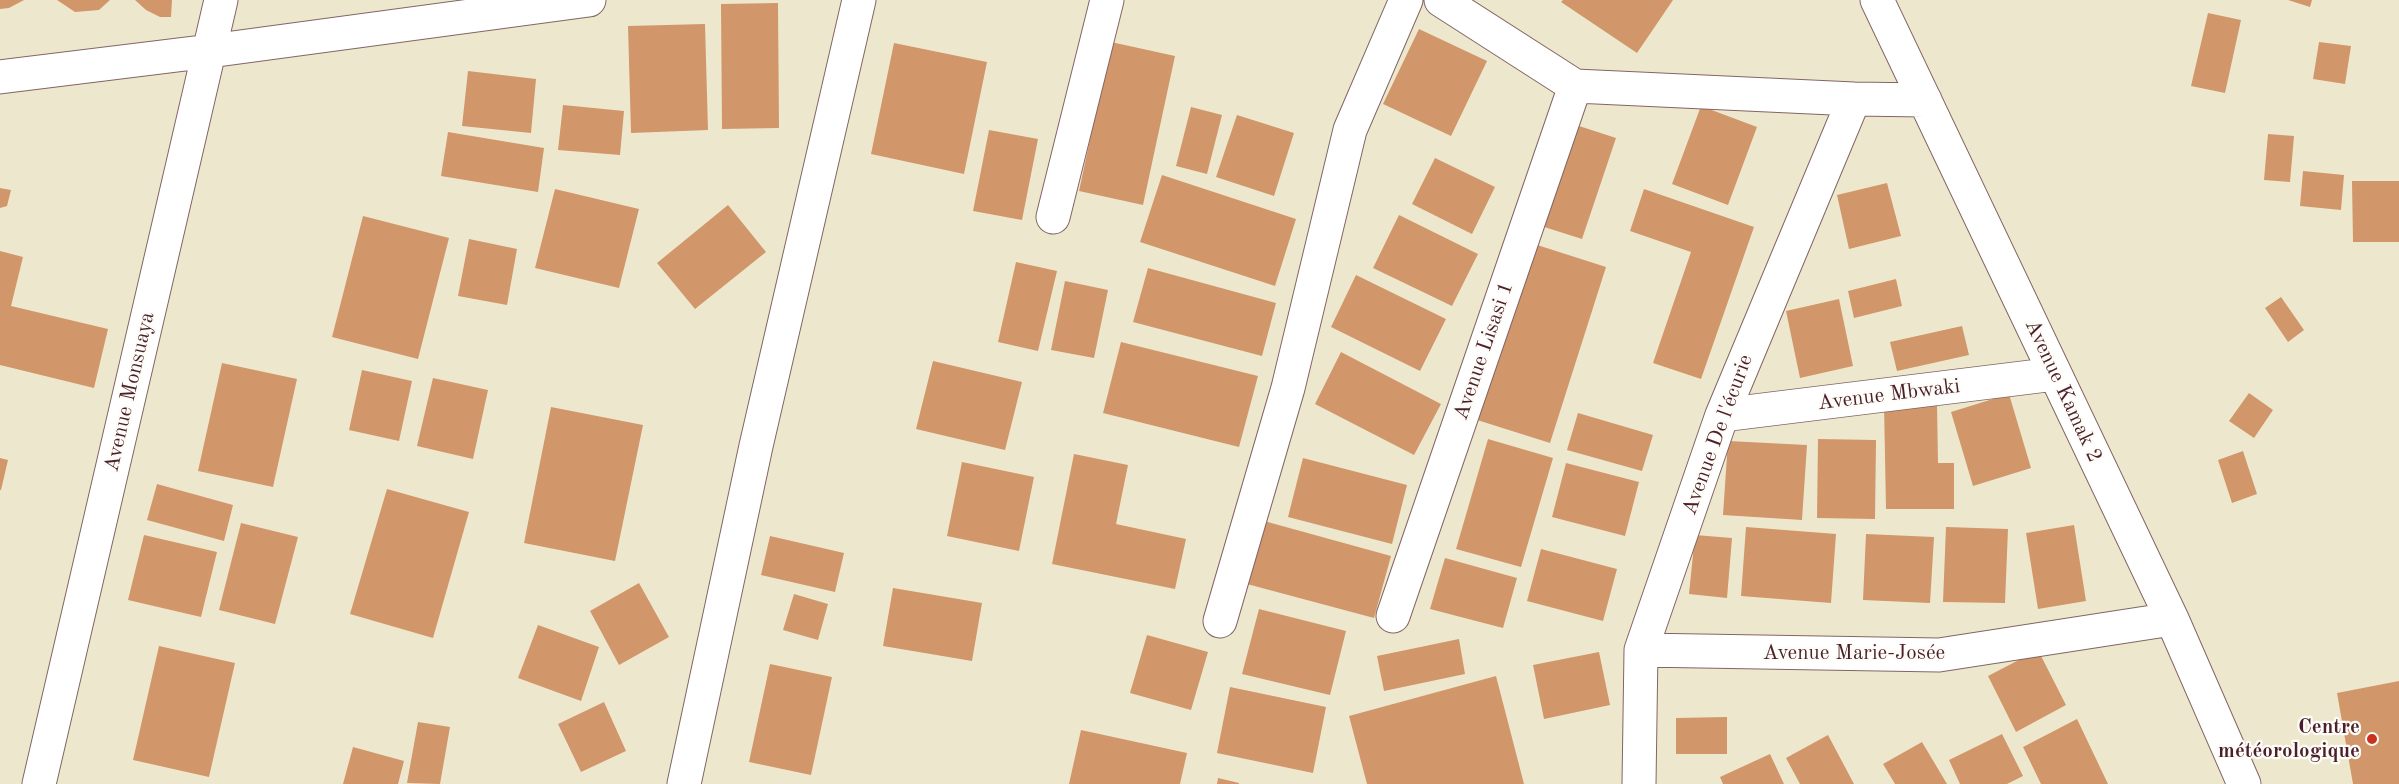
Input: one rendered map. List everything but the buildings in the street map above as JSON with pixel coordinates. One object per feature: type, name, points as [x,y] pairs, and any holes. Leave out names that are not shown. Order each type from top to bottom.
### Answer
[{"type":"street","name":"Avenue Monsuaya","points":[[39,784],[221,0]]},
{"type":"street","points":[[0,77],[589,0]]},
{"type":"street","points":[[684,784],[756,446],[859,0]]},
{"type":"street","points":[[1053,217],[1107,0]]},
{"type":"street","points":[[1220,621],[1288,388],[1350,130],[1406,0]]},
{"type":"street","points":[[1441,0],[1575,86],[1854,99],[1925,100]]},
{"type":"street","name":"Avenue Kamak 2","points":[[1877,0],[2172,619],[2244,784]]},
{"type":"street","name":"Avenue Lisasi 1","points":[[1393,616],[1575,86]]},
{"type":"street","name":"Avenue De l'écurie","points":[[1639,784],[1641,650],[1722,415],[1854,99]]},
{"type":"street","name":"Avenue Mbwaki","points":[[1722,415],[2055,374]]},
{"type":"street","name":"Avenue Marie-Josée","points":[[1641,650],[1939,655],[2172,619]]},
{"type":"place","name":"Centre météorologique","points":[[2372,739]]}]
